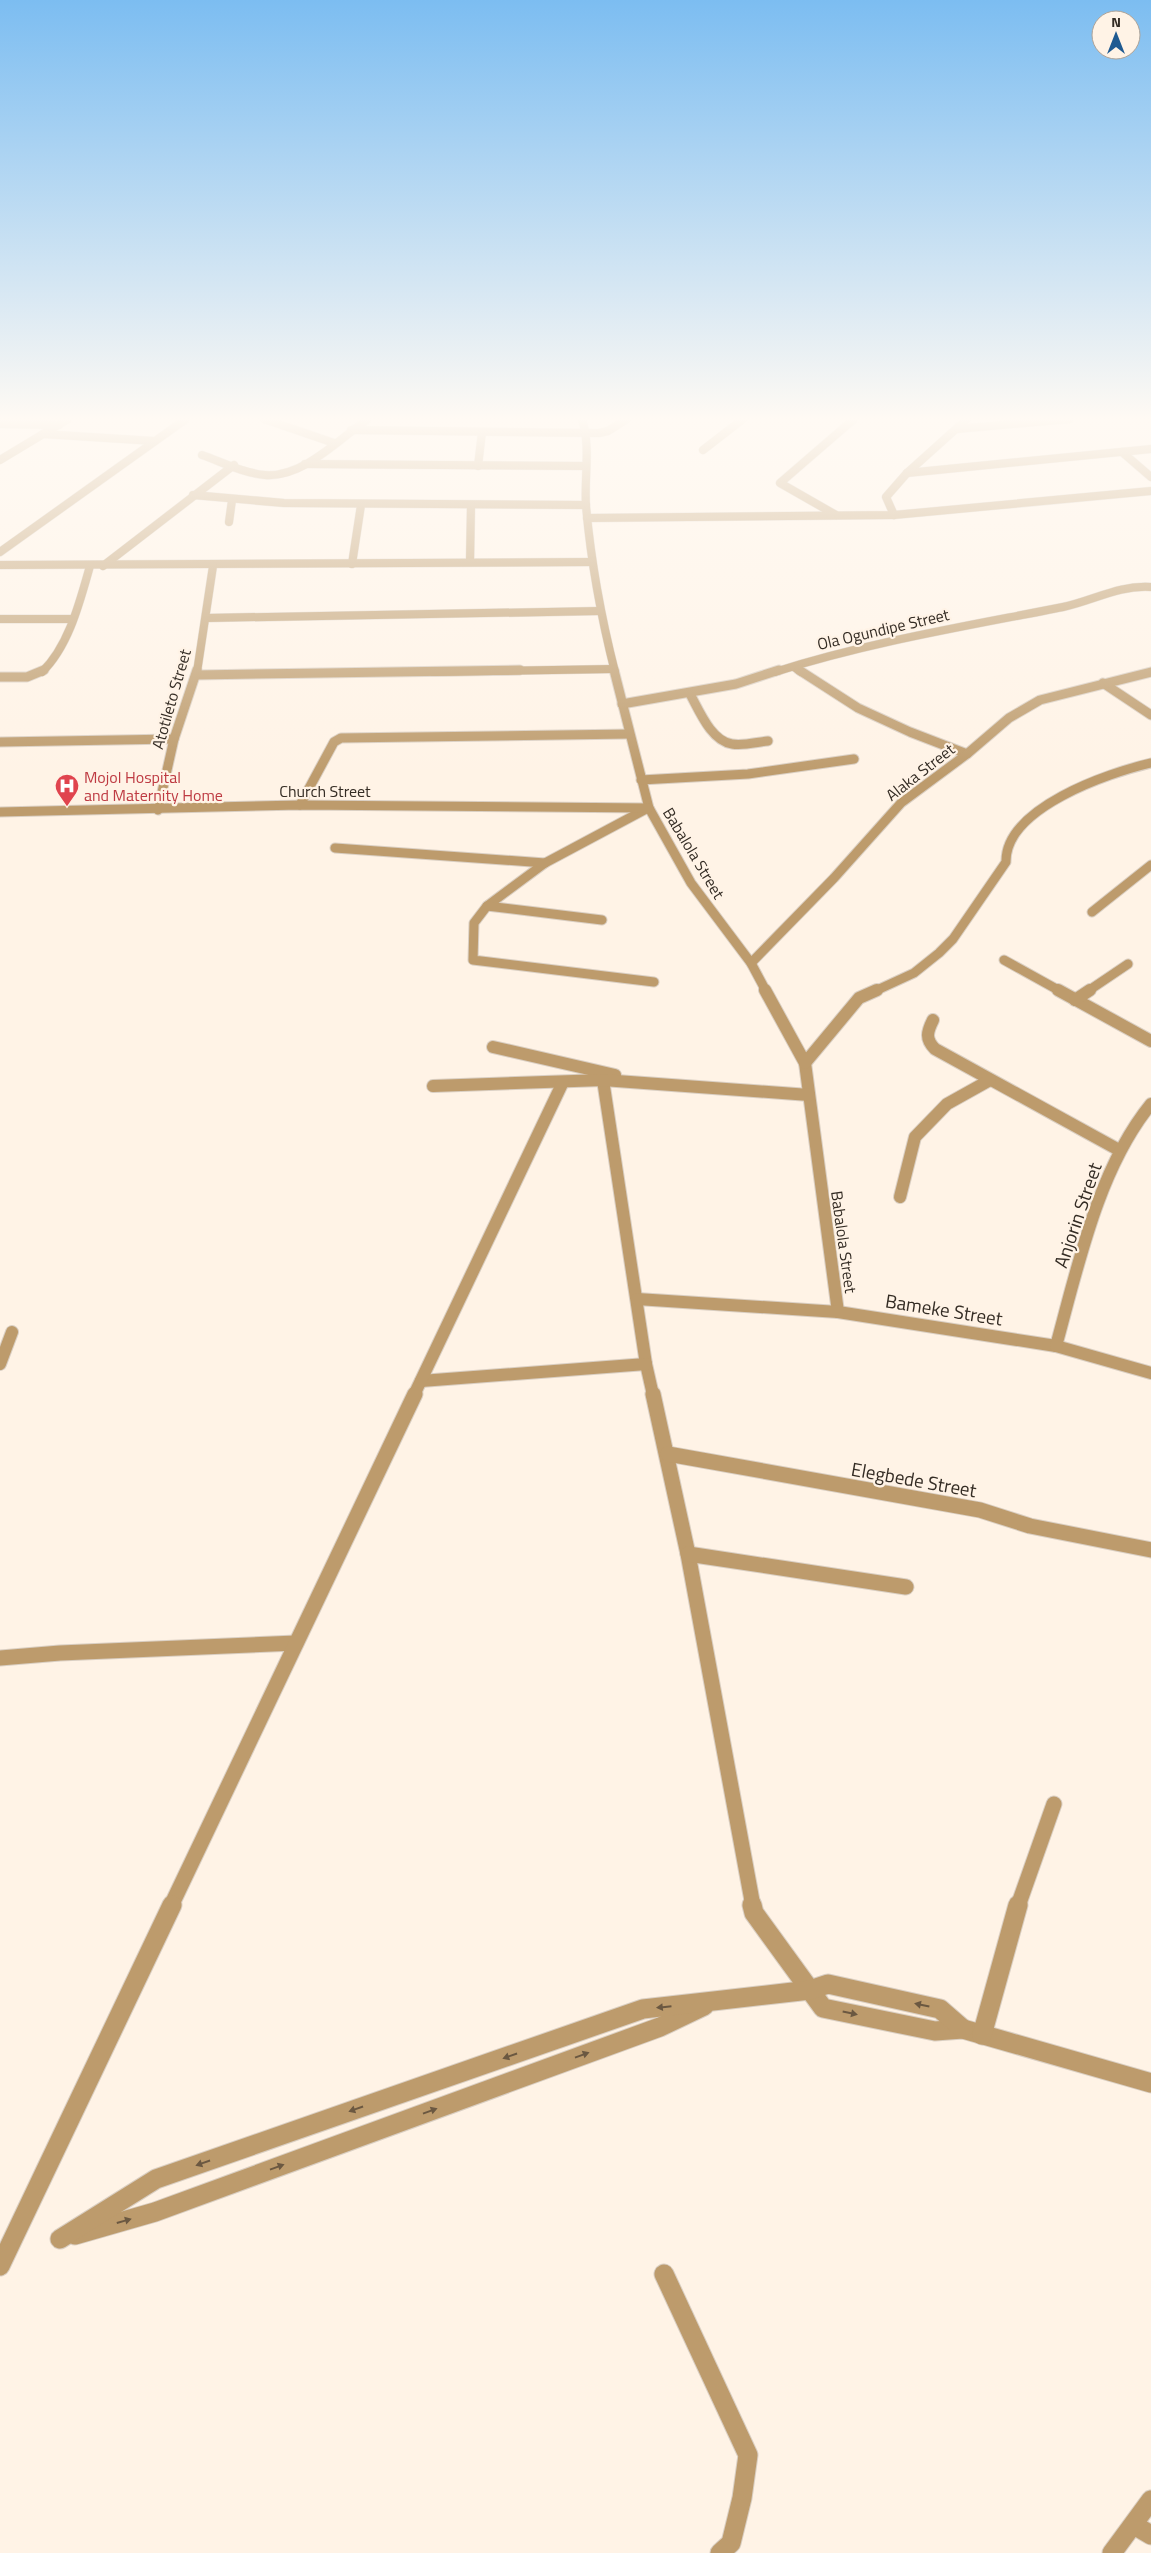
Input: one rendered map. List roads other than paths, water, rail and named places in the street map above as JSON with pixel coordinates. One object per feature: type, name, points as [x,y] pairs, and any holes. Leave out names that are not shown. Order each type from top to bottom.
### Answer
[{"type":"street","points":[[0,552],[19,538]]},
{"type":"street","points":[[103,566],[138,538]]},
{"type":"street","points":[[352,564],[356,538]]},
{"type":"street","points":[[470,538],[470,562]]},
{"type":"street","name":"Babalola Street","points":[[589,538],[600,612],[649,808],[691,883],[751,962],[805,1063],[838,1312]]},
{"type":"street","points":[[0,565],[213,566],[592,562]]},
{"type":"street","points":[[0,677],[30,677],[44,672],[51,663],[73,619],[90,566]]},
{"type":"street","name":"Atotileto Street","points":[[158,810],[174,739],[196,675],[213,566]]},
{"type":"street","name":"Ola Ogundipe Street","points":[[622,704],[690,694],[736,684],[831,654],[1067,606],[1132,586],[1151,587]]},
{"type":"street","points":[[206,618],[600,612]]},
{"type":"street","points":[[0,619],[73,619]]},
{"type":"street","points":[[794,667],[858,708],[910,732],[967,754]]},
{"type":"street","points":[[196,675],[613,669]]},
{"type":"street","name":"Alaka Street","points":[[751,962],[834,878],[901,803],[967,754],[1008,718],[1040,700],[1151,672]]},
{"type":"street","points":[[1103,683],[1151,716]]},
{"type":"street","points":[[690,694],[713,730],[724,742],[732,744],[768,741]]},
{"type":"street","points":[[300,805],[334,742],[341,738],[629,734]]},
{"type":"street","points":[[0,742],[174,739]]},
{"type":"street","points":[[641,780],[715,778],[782,772],[854,759]]},
{"type":"street","points":[[805,1063],[859,998],[914,973],[953,939],[1006,862],[1005,849],[1010,837],[1055,798],[1081,783],[1151,763]]},
{"type":"street","name":"Church Street","points":[[0,812],[158,810],[300,805],[649,808]]},
{"type":"street","points":[[649,808],[545,863],[487,906],[474,923],[472,960],[654,982]]},
{"type":"street","points":[[335,848],[545,863]]},
{"type":"street","points":[[1092,912],[1151,865]]},
{"type":"street","points":[[487,906],[602,920]]},
{"type":"street","points":[[1004,960],[1151,1041]]},
{"type":"street","points":[[1076,1000],[1128,964]]},
{"type":"street","points":[[933,1020],[927,1032],[928,1042],[935,1049],[1119,1150]]},
{"type":"street","points":[[493,1047],[639,1081]]},
{"type":"street","points":[[603,1080],[646,1364],[668,1454],[688,1554],[754,1912],[823,2008],[935,2031],[962,2029],[1151,2083]]},
{"type":"street","points":[[433,1086],[603,1080],[639,1081],[809,1095]]},
{"type":"street","points":[[900,1197],[915,1137],[947,1104],[990,1080]]},
{"type":"street","points":[[0,2266],[563,1082]]},
{"type":"street","name":"Anjorin Street","points":[[1056,1346],[1084,1242],[1119,1150],[1137,1120],[1151,1104]]},
{"type":"street","name":"Bameke Street","points":[[637,1299],[838,1312],[1056,1346],[1151,1373]]},
{"type":"street","points":[[0,1364],[12,1332]]},
{"type":"street","points":[[421,1381],[646,1364]]},
{"type":"street","name":"Elegbede Street","points":[[668,1454],[980,1510],[1030,1526],[1151,1550]]},
{"type":"street","points":[[688,1554],[906,1587]]},
{"type":"street","points":[[0,1658],[108,1650],[296,1643]]},
{"type":"street","points":[[982,2035],[1012,1923],[1054,1804]]},
{"type":"street","points":[[713,2002],[660,2027],[165,2209],[60,2240],[156,2179],[644,2009],[810,1990]]},
{"type":"street","points":[[664,2274],[748,2456],[742,2498],[731,2543],[720,2553]]},
{"type":"street","points":[[1112,2553],[1142,2530],[1151,2500]]},
{"type":"place","name":"Mojol Hospital and Maternity Home","points":[[67,807]]}]
